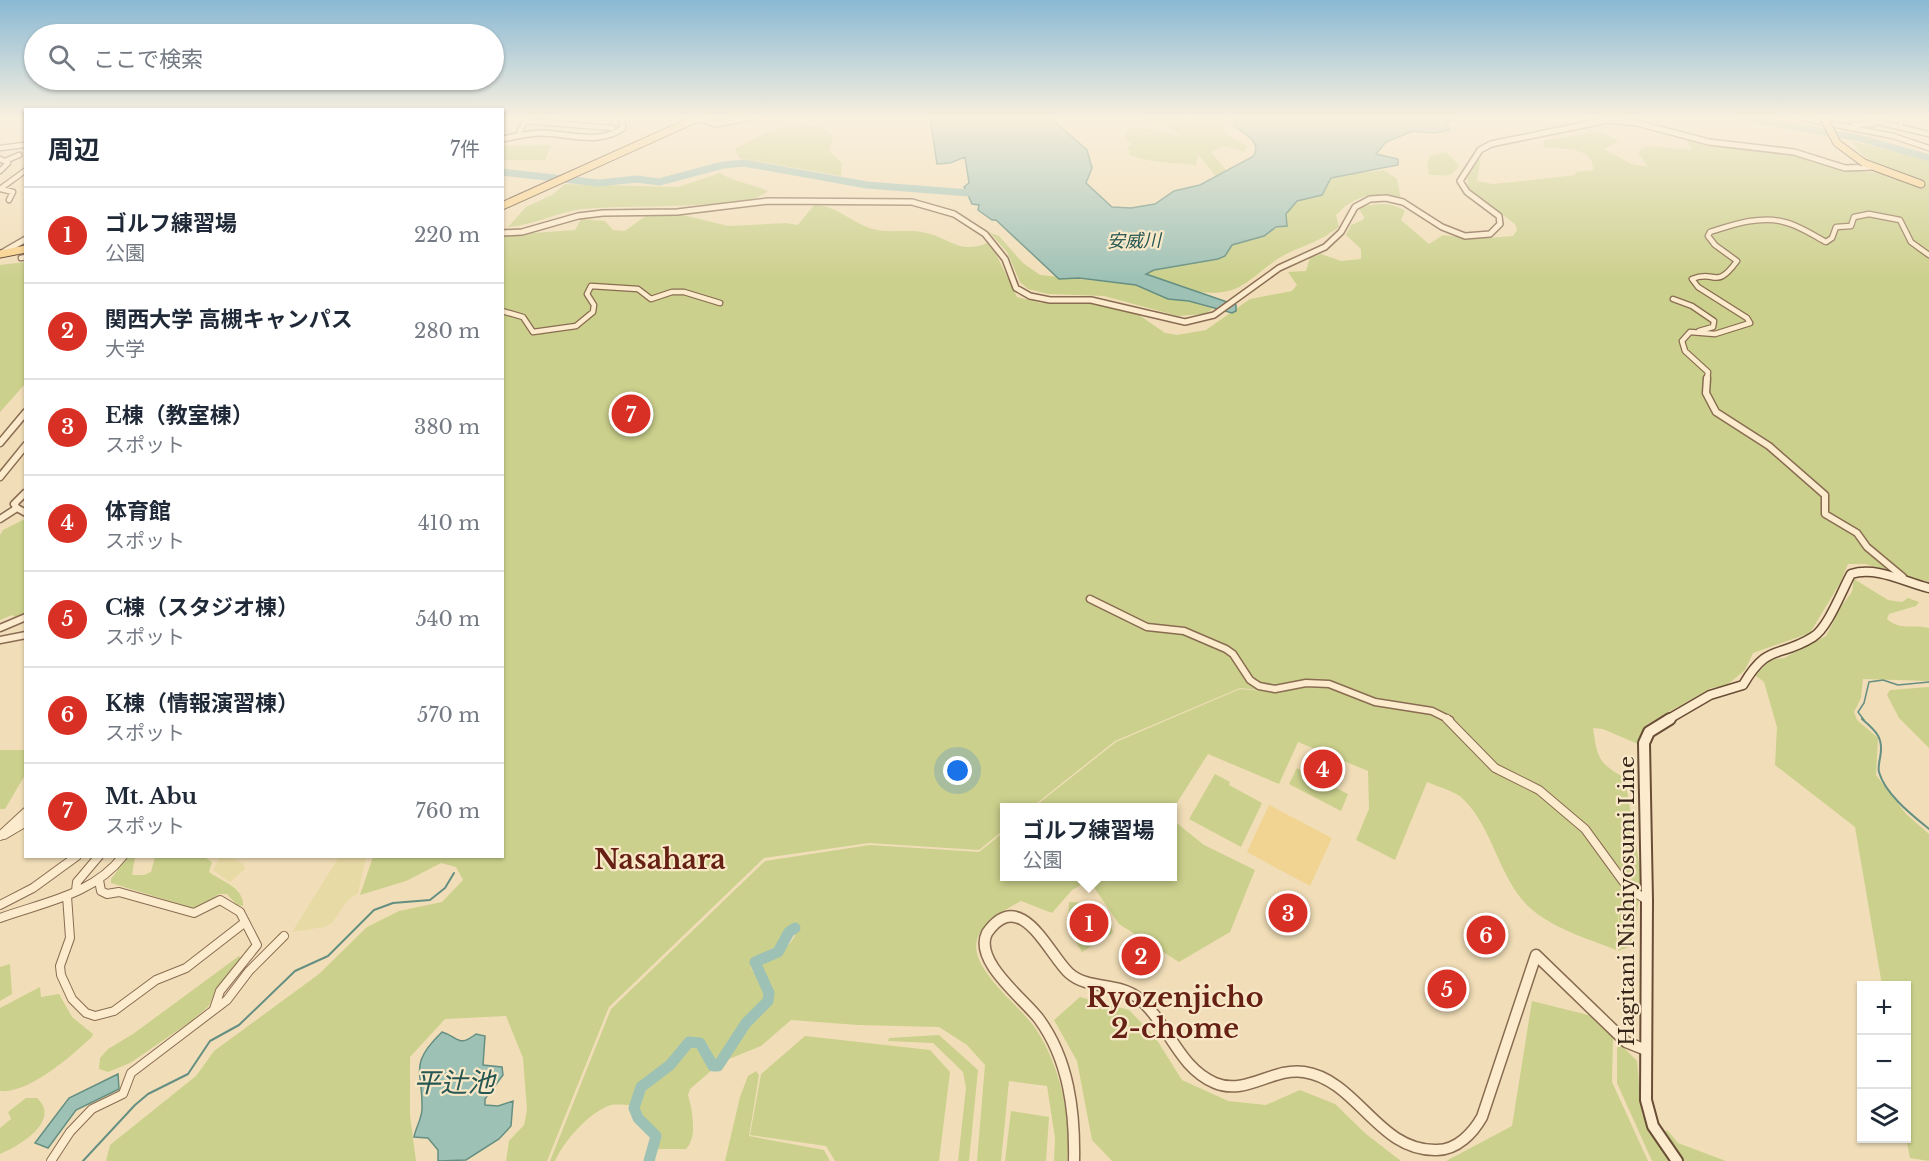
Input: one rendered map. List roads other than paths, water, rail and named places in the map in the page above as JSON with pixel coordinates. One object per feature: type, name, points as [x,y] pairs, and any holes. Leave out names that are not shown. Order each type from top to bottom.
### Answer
[{"type":"main road","points":[[504,205],[580,171]]},
{"type":"main road","points":[[1886,171],[1921,184]]},
{"type":"main road","points":[[0,254],[24,254]]},
{"type":"main road","name":"Hagitani Nishiyosumi Line","points":[[1677,1161],[1653,1126],[1645,1089],[1647,900],[1644,743],[1649,732],[1710,695],[1743,685],[1755,664],[1763,657],[1814,637],[1823,627],[1851,574],[1856,571],[1869,570],[1924,586]]},
{"type":"street","points":[[0,188],[24,171]]},
{"type":"street","points":[[505,233],[534,229],[578,216],[603,213],[684,211],[768,201],[891,200],[941,209],[968,221],[997,247],[1011,279],[1023,293],[1054,300],[1091,300],[1178,322],[1198,321],[1214,315],[1285,264],[1324,247],[1337,237],[1359,203],[1370,199],[1386,198],[1408,204],[1442,227],[1466,236],[1487,235],[1499,228],[1499,216],[1467,192],[1460,181],[1466,171]]},
{"type":"street","points":[[0,188],[6,181]]},
{"type":"street","points":[[0,188],[13,192],[9,200]]},
{"type":"street","points":[[1694,332],[1715,334],[1750,323],[1747,318],[1695,285],[1692,279],[1697,277],[1720,279],[1732,270],[1737,261],[1714,245],[1708,236],[1710,232],[1734,224],[1781,221],[1826,242],[1832,238],[1836,227],[1851,226],[1853,218],[1858,215],[1891,216],[1900,220],[1911,242],[1929,255]]},
{"type":"street","points":[[0,254],[24,240]]},
{"type":"street","points":[[504,311],[524,316],[533,332],[576,326],[593,312],[594,304],[587,294],[591,286],[597,284],[609,289],[638,289],[643,296],[651,299],[661,299],[673,292],[699,295],[720,303]]},
{"type":"street","points":[[1673,300],[1692,306],[1714,321],[1713,327],[1685,335],[1682,344],[1689,355],[1708,372],[1706,393],[1716,412],[1769,446],[1815,485],[1825,495],[1825,514],[1857,533],[1867,547],[1894,571],[1924,586]]},
{"type":"street","points":[[0,443],[3,436],[24,414]]},
{"type":"street","points":[[0,477],[24,447]]},
{"type":"street","points":[[24,494],[14,504],[24,512]]},
{"type":"street","points":[[0,519],[17,508]]},
{"type":"street","points":[[1090,599],[1147,627],[1184,631],[1226,649],[1233,654],[1243,672],[1258,687],[1275,689],[1306,683],[1329,684],[1375,702],[1432,711],[1452,721],[1490,764],[1501,772],[1539,790],[1585,829],[1628,888],[1647,900]]},
{"type":"street","points":[[0,628],[24,617]]},
{"type":"street","points":[[0,640],[24,635]]},
{"type":"street","points":[[0,836],[24,814]]},
{"type":"street","points":[[0,836],[14,831],[24,824]]},
{"type":"street","points":[[0,905],[33,888],[74,858]]},
{"type":"street","points":[[76,891],[77,882],[97,858]]},
{"type":"street","points":[[0,918],[67,896],[99,880],[114,868],[122,858]]},
{"type":"street","points":[[99,880],[101,891],[107,894],[119,892],[194,913],[220,900],[240,912],[244,923],[256,938],[257,945],[220,991],[213,1010]]},
{"type":"street","points":[[67,896],[70,938],[60,966],[61,975],[72,999],[86,1013],[95,1016],[114,1011],[156,980],[186,968],[244,923]]},
{"type":"street","points":[[1074,1161],[1075,1136],[1071,1100],[1054,1044],[1026,1002],[988,963],[983,949],[985,936],[993,924],[1006,918],[1021,918],[1034,925],[1068,973],[1078,980],[1115,985],[1136,996],[1149,1009],[1184,1059],[1201,1075],[1218,1085],[1252,1086],[1294,1071],[1315,1074],[1334,1085],[1381,1134],[1415,1153],[1433,1155],[1460,1143],[1478,1127],[1486,1110],[1536,956],[1626,1042],[1646,1050]]},
{"type":"street","points":[[51,1161],[70,1132],[92,1109],[123,1094],[131,1073],[188,1032],[227,1000],[249,971],[284,936]]},
{"type":"water","points":[[967,171],[1091,171],[1086,183],[1112,207],[1131,208],[1155,204],[1174,191],[1200,185],[1226,171],[1366,171],[1331,178],[1322,195],[1297,201],[1286,214],[1287,226],[1276,227],[1264,236],[1232,245],[1225,256],[1154,270],[1146,274],[1236,305],[1236,311],[1232,313],[1189,301],[1168,299],[1136,285],[1079,278],[1059,279],[996,220],[992,220],[978,210],[979,205],[972,204],[968,195],[972,194],[971,191],[966,191],[964,187],[969,183]]},
{"type":"water","name":"平辻池","points":[[442,1032],[462,1041],[476,1034],[485,1036],[483,1065],[502,1067],[503,1075],[485,1099],[485,1105],[498,1106],[513,1101],[511,1126],[499,1139],[466,1160],[438,1161],[438,1150],[428,1138],[414,1137],[422,1112],[421,1061],[431,1043]]},
{"type":"water","points":[[118,1074],[119,1089],[76,1110],[48,1148],[35,1143],[69,1098]]},
{"type":"waterway","name":"安威川","points":[[504,172],[599,183],[637,179],[659,182],[700,171]]},
{"type":"waterway","name":"安威川","points":[[790,171],[867,185],[982,194]]},
{"type":"waterway","points":[[1864,720],[1858,712],[1864,703],[1869,682],[1883,680],[1898,685],[1929,682]]},
{"type":"waterway","points":[[1862,719],[1880,740],[1879,770],[1882,780],[1900,804],[1929,829]]},
{"type":"waterway","points":[[83,1161],[135,1105],[148,1094],[188,1074],[210,1041],[239,1025],[295,971],[328,956],[374,910],[393,903],[430,900],[445,888],[454,873]]},
{"type":"waterway","points":[[649,1161],[656,1136],[638,1118],[634,1108],[641,1087],[670,1065],[689,1042],[700,1043],[713,1066],[718,1066],[746,1023],[768,1001],[769,993],[755,962],[778,952],[789,932],[795,928]]},
{"type":"place","name":"Mt. Abu","points":[[631,414]]},
{"type":"place","name":"体育館","points":[[1323,769]]},
{"type":"place","name":"E棟（教室棟）","points":[[1288,913]]},
{"type":"place","name":"ゴルフ練習場","points":[[1089,923]]},
{"type":"place","name":"K棟（情報演習棟）","points":[[1486,935]]},
{"type":"place","name":"関西大学 高槻キャンパス","points":[[1141,956]]},
{"type":"place","name":"C棟（スタジオ棟）","points":[[1447,989]]},
{"type":"district","name":"Nasahara","points":[[660,859]]},
{"type":"district","name":"Ryozenjicho 2-chome","points":[[1175,1012]]}]
